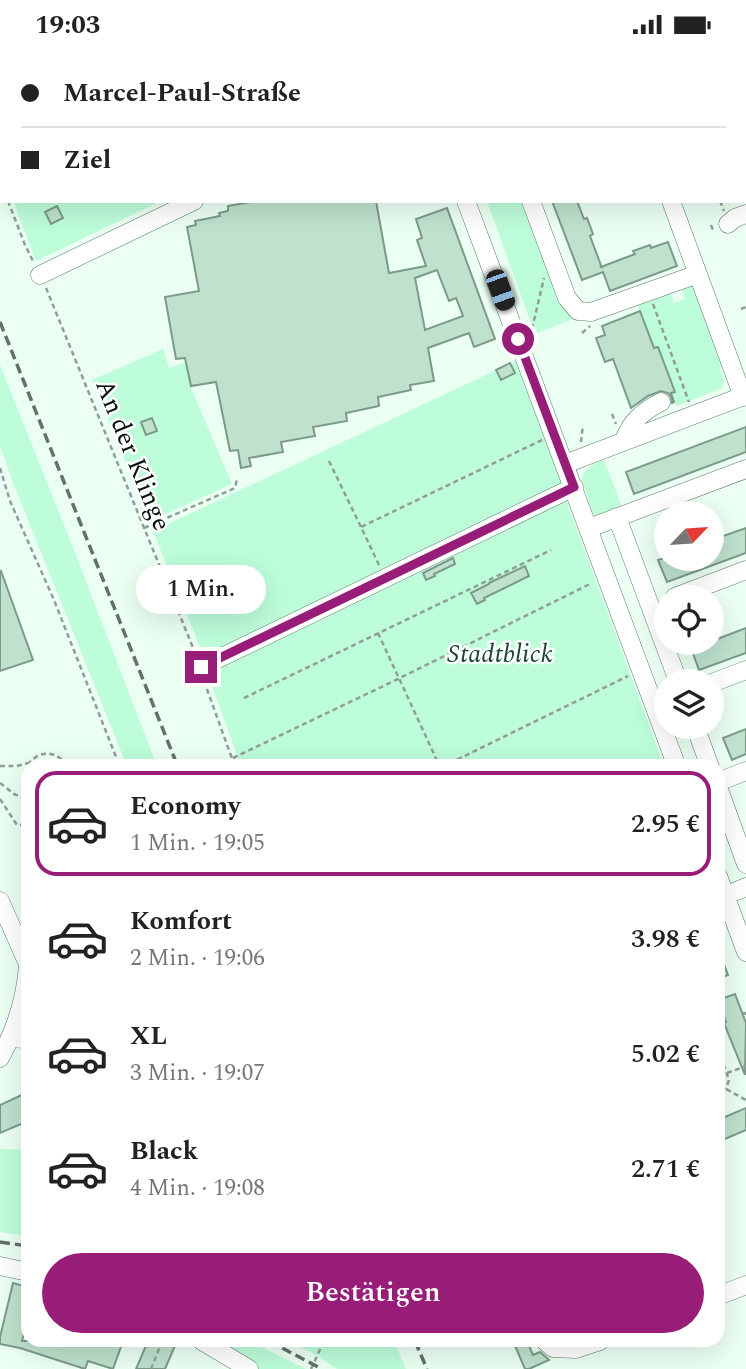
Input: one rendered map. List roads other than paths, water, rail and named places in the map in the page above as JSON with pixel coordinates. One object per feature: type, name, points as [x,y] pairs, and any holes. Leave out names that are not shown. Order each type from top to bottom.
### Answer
[{"type":"street","points":[[40,275],[190,203]]},
{"type":"street","points":[[468,203],[674,759]]},
{"type":"street","points":[[532,203],[567,298],[578,311],[591,312],[698,274]]},
{"type":"street","points":[[565,464],[744,396],[672,203]]},
{"type":"street","points":[[717,226],[746,214]]},
{"type":"street","points":[[624,441],[629,428],[638,417],[661,402]]},
{"type":"street","points":[[589,528],[746,469]]},
{"type":"street","points":[[201,667],[574,487]]},
{"type":"street","points":[[617,517],[654,593]]},
{"type":"street","points":[[707,585],[746,570]]},
{"type":"street","points":[[724,678],[746,670]]},
{"type":"street","points":[[700,739],[707,759]]},
{"type":"street","points":[[725,781],[746,771]]},
{"type":"street","points":[[725,804],[746,864]]},
{"type":"street","points":[[725,905],[746,887]]},
{"type":"street","points":[[0,901],[21,948]]},
{"type":"street","points":[[725,908],[746,952]]},
{"type":"street","points":[[0,1058],[21,1005]]},
{"type":"street","points":[[10,1037],[21,1039]]},
{"type":"street","points":[[0,1266],[21,1270]]},
{"type":"street","points":[[725,1293],[746,1285]]},
{"type":"street","points":[[212,1347],[249,1369]]},
{"type":"street","points":[[552,1347],[582,1347]]},
{"type":"railway","points":[[0,322],[175,759]]},
{"type":"railway","points":[[0,1242],[21,1245]]},
{"type":"railway","points":[[280,1347],[322,1369]]},
{"type":"railway","points":[[418,1347],[427,1369]]},
{"type":"park label","name":"Stadtblick","points":[[500,654]]}]
